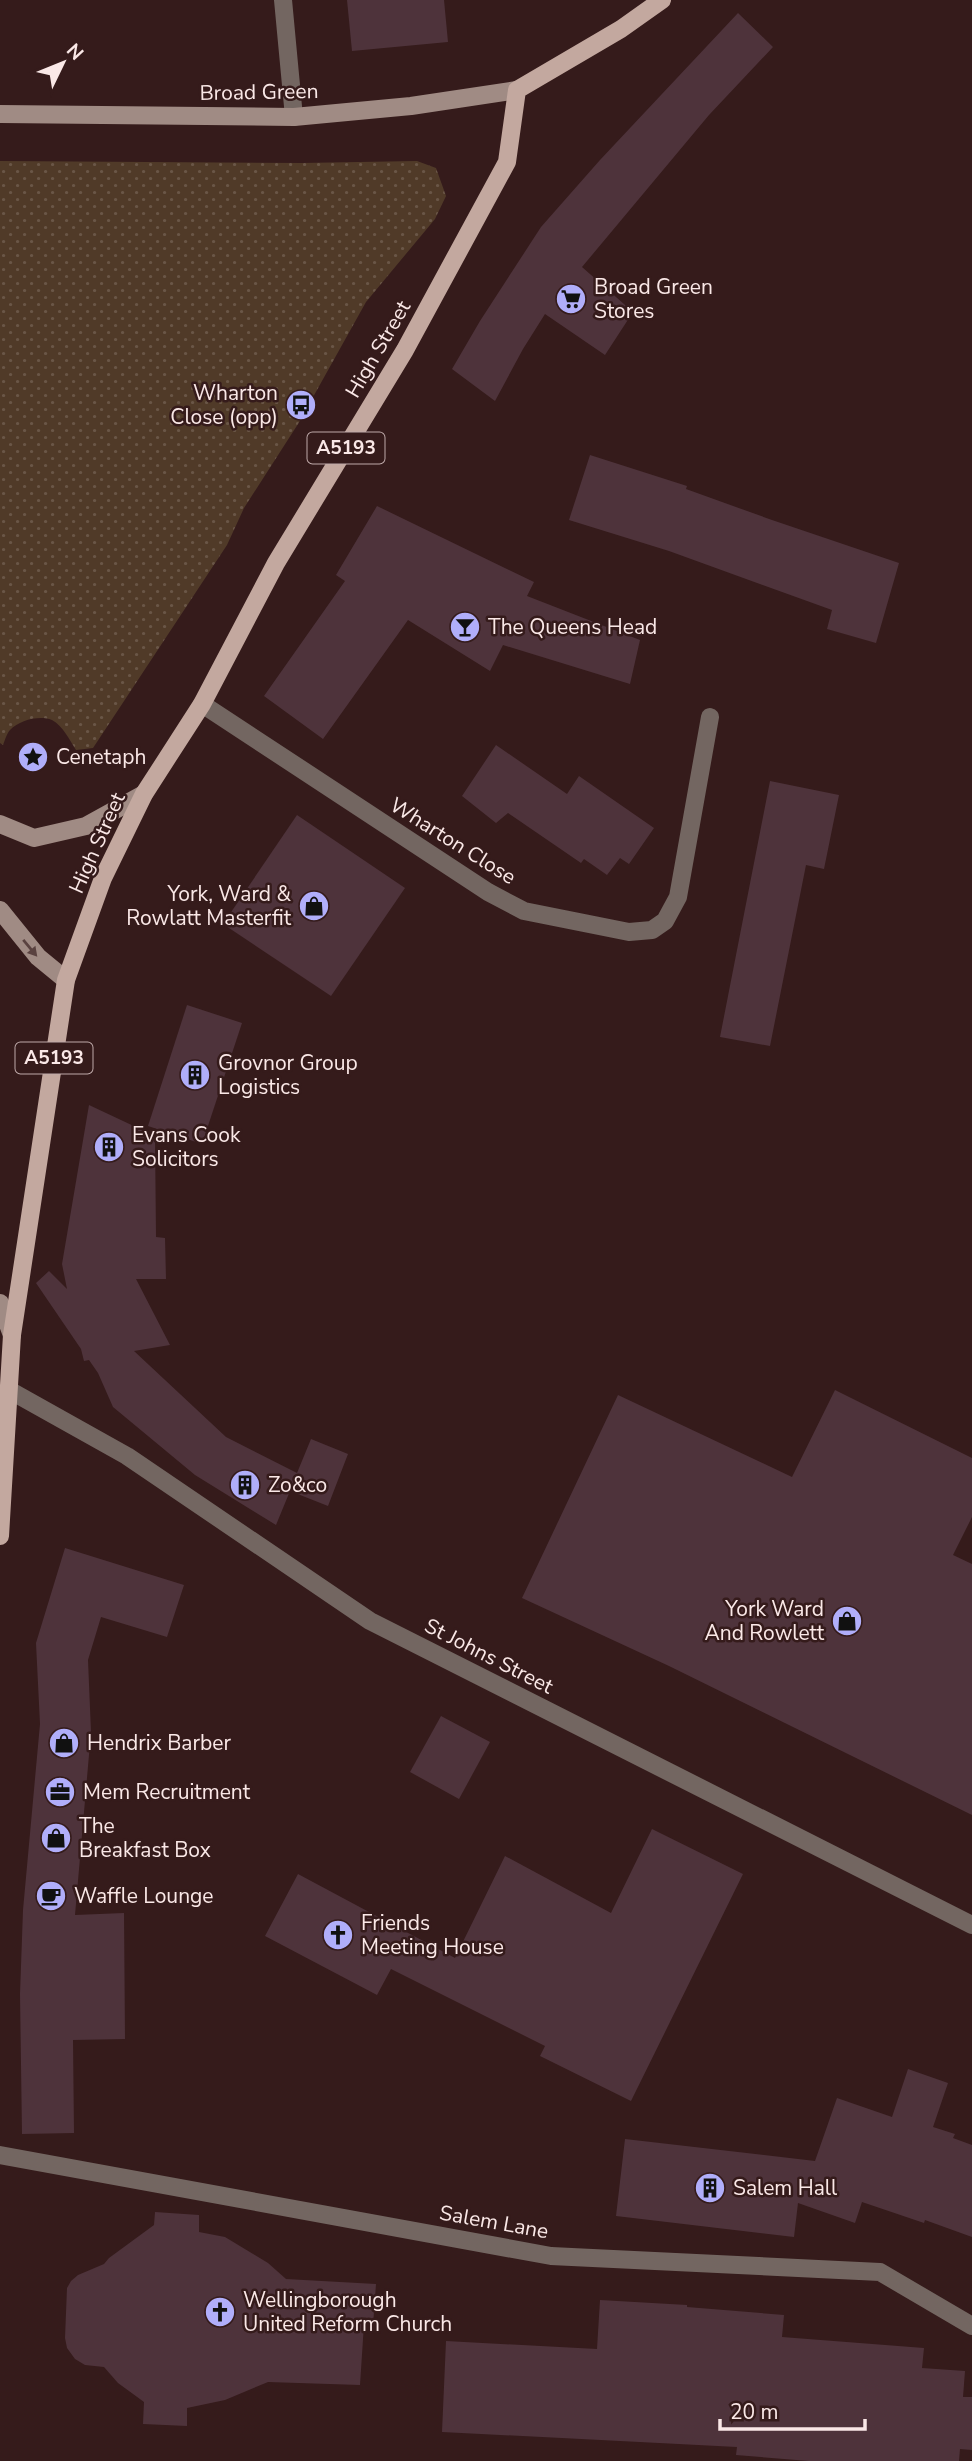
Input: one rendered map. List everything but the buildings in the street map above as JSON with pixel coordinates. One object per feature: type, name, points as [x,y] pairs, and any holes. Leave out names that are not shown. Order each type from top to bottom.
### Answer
[{"type":"main road","points":[[517,89],[621,29],[662,0]]},
{"type":"main road","name":"High Street","points":[[0,1535],[12,1335],[66,980],[103,878],[144,794],[202,704],[276,563],[405,350],[507,162],[517,89]]},
{"type":"street","points":[[283,0],[294,117]]},
{"type":"street","name":"Broad Green","points":[[0,114],[294,117],[411,106],[517,89]]},
{"type":"street","name":"Wharton Close","points":[[202,704],[488,892],[524,911],[629,932],[653,930],[665,921],[678,897],[710,717]]},
{"type":"street","points":[[0,824],[34,838],[86,826],[144,794]]},
{"type":"street","points":[[0,910],[38,957],[66,980]]},
{"type":"street","points":[[0,1303],[12,1335]]},
{"type":"street","name":"St Johns Street","points":[[9,1390],[127,1456],[370,1621],[972,1925]]},
{"type":"street","name":"Salem Lane","points":[[0,2155],[551,2256],[880,2272],[972,2326]]},
{"type":"shaded area","points":[[0,161],[417,161],[436,168],[446,196],[435,219],[366,302],[298,424],[244,508],[227,545],[93,748],[76,750],[59,726],[52,720],[41,718],[30,719],[14,726],[3,745],[0,743]]},
{"type":"place","name":"Broad Green Stores","points":[[571,299]]},
{"type":"place","name":"Wharton Close (opp)","points":[[301,405]]},
{"type":"place","name":"The Queens Head","points":[[465,627]]},
{"type":"place","name":"Cenetaph","points":[[33,757]]},
{"type":"place","name":"York, Ward & Rowlatt Masterfit","points":[[314,906]]},
{"type":"place","name":"Grovnor Group Logistics","points":[[195,1075]]},
{"type":"place","name":"Evans Cook Solicitors","points":[[109,1147]]},
{"type":"place","name":"Zo&co","points":[[245,1485]]},
{"type":"place","name":"York Ward And Rowlett","points":[[847,1621]]},
{"type":"place","name":"Hendrix Barber","points":[[64,1743]]},
{"type":"place","name":"Mem Recruitment","points":[[60,1792]]},
{"type":"place","name":"The Breakfast Box","points":[[56,1838]]},
{"type":"place","name":"Waffle Lounge","points":[[51,1896]]},
{"type":"place","name":"Friends Meeting House","points":[[338,1935]]},
{"type":"place","name":"Salem Hall","points":[[710,2188]]},
{"type":"place","name":"Wellingborough United Reform Church","points":[[220,2312]]}]
